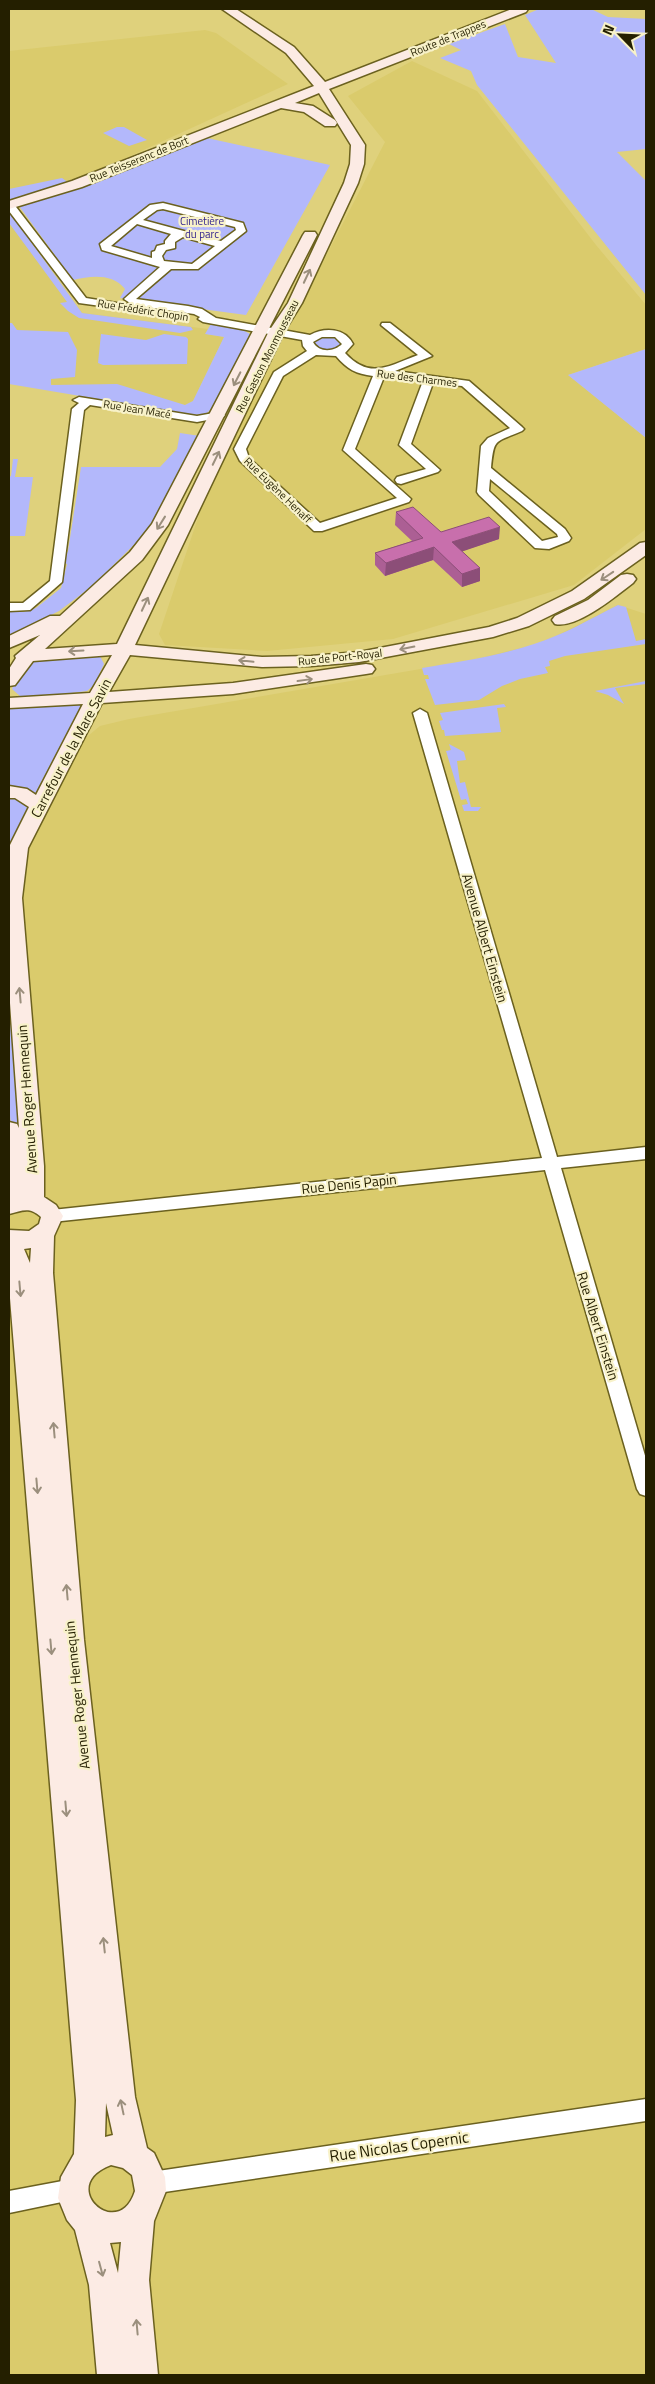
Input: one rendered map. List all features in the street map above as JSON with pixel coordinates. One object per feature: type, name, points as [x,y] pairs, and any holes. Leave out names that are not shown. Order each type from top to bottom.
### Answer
[{"type":"main road","name":"Route de Trappes","points":[[342,82],[402,56],[522,9]]},
{"type":"main road","points":[[223,11],[288,59],[292,60],[302,69],[316,89]]},
{"type":"main road","points":[[223,11],[290,50],[338,123]]},
{"type":"main road","points":[[316,89],[342,82]]},
{"type":"main road","points":[[316,89],[342,82]]},
{"type":"main road","name":"Rue Teisserenc de Bort","points":[[9,205],[77,184],[288,102],[316,89]]},
{"type":"main road","name":"Rue Gaston Monmousseau","points":[[75,610],[136,556],[160,525],[215,422],[270,330],[286,320],[351,184],[358,164],[358,145],[338,123],[316,89]]},
{"type":"main road","points":[[288,102],[338,123]]},
{"type":"main road","name":"Rue Gaston Monmousseau","points":[[338,123],[337,131],[342,144]]},
{"type":"main road","points":[[325,206],[337,182],[341,168]]},
{"type":"main road","name":"Rue Gaston Monmousseau","points":[[124,649],[270,330],[316,223]]},
{"type":"main road","name":"Rue de Port-Royal","points":[[9,658],[124,649],[262,662],[311,662],[360,657],[484,634],[522,622],[578,595],[646,547]]},
{"type":"main road","name":"Rue de Port-Royal","points":[[9,702],[178,694],[340,675],[503,642],[540,630],[594,604],[646,565]]},
{"type":"main road","points":[[9,643],[75,610]]},
{"type":"main road","points":[[9,681],[27,656],[75,610]]},
{"type":"main road","name":"Carrefour de la Mare Savin","points":[[18,848],[84,719],[124,649]]},
{"type":"main road","points":[[84,719],[178,694]]},
{"type":"main road","points":[[9,792],[20,793],[39,805]]},
{"type":"main road","name":"Avenue Roger Hennequin","points":[[18,848],[12,898],[33,1166],[18,1204]]},
{"type":"main road","name":"Avenue Roger Hennequin","points":[[9,1130],[18,1204]]},
{"type":"main road","points":[[9,1238],[26,1241],[48,1225],[47,1208],[18,1204]]},
{"type":"main road","name":"Avenue Roger Hennequin","points":[[48,1225],[41,1273],[71,1640],[120,2097],[133,2154],[142,2161],[148,2171],[151,2183]]},
{"type":"main road","name":"Avenue Roger Hennequin","points":[[9,1243],[18,1258],[91,2100],[89,2158]]},
{"type":"main road","points":[[133,2154],[123,2150],[111,2150],[100,2152],[89,2158],[76,2178],[73,2190],[75,2202],[80,2213],[88,2221],[100,2227],[114,2228],[127,2224],[139,2216],[146,2206],[150,2195],[151,2183]]},
{"type":"main road","points":[[139,2216],[132,2280],[142,2375]]},
{"type":"main road","points":[[88,2221],[105,2285],[113,2375]]},
{"type":"street","name":"Rue Frédéric Chopin","points":[[9,205],[83,300],[270,330]]},
{"type":"street","points":[[165,229],[158,235],[156,241],[145,248],[141,253],[165,249],[194,268],[241,232],[238,225],[163,206],[154,207],[105,244],[106,248],[165,249],[224,245]]},
{"type":"street","points":[[136,221],[165,229]]},
{"type":"street","points":[[165,229],[165,249],[130,301],[196,311],[209,316],[213,321]]},
{"type":"street","points":[[380,374],[426,356],[386,325]]},
{"type":"street","points":[[270,330],[310,338],[327,333],[340,335],[345,338],[348,344],[338,352],[326,353],[314,351],[307,344],[310,338]]},
{"type":"street","name":"Rue Eugène Henaff","points":[[314,351],[278,374],[240,449],[244,459],[318,528],[405,499],[349,450],[380,374]]},
{"type":"street","name":"Rue des Charmes","points":[[338,352],[351,366],[362,371],[465,383],[518,429],[492,440],[487,446],[483,492],[539,545],[550,545],[565,538],[561,532],[486,470]]},
{"type":"street","points":[[401,480],[434,470],[405,445],[429,379]]},
{"type":"street","name":"Rue Jean Macé","points":[[9,607],[26,607],[56,582],[78,409],[83,400],[215,422]]},
{"type":"street","name":"Avenue Albert Einstein","points":[[420,713],[550,1163]]},
{"type":"street","name":"Rue Denis Papin","points":[[48,1225],[646,1152]]},
{"type":"street","name":"Rue Albert Einstein","points":[[550,1163],[646,1489]]},
{"type":"street","name":"Rue Nicolas Copernic","points":[[151,2183],[646,2110]]},
{"type":"street","points":[[9,2202],[73,2190]]},
{"type":"shaded area","points":[[205,30],[216,33],[288,84],[80,179],[9,197],[9,51]]},
{"type":"shaded area","points":[[412,61],[477,91],[596,245],[646,305],[646,349],[568,375],[646,438],[646,529],[574,585],[393,639],[267,651],[165,645],[159,634],[204,500],[283,339],[385,142],[348,96]]},
{"type":"shaded area","points":[[9,211],[82,313],[208,329],[206,334],[224,337],[193,401],[185,405],[9,378]]},
{"type":"shaded area","points":[[618,605],[646,614],[646,2375],[9,2375],[9,811],[42,813],[83,740],[100,726],[129,719],[473,660],[533,645],[554,637]]},
{"type":"green space","points":[[539,9],[591,9],[608,17],[646,19],[646,149],[617,152],[646,181],[646,295],[477,85],[471,71],[440,58],[461,50],[449,44],[505,24],[518,57],[556,63],[525,15]]},
{"type":"green space","points":[[117,127],[124,127],[147,140],[129,146],[103,133]]},
{"type":"green space","name":"Cimetière du parc","points":[[207,138],[330,165],[246,315],[120,298],[125,289],[114,280],[108,278],[87,277],[73,280],[19,206],[61,193]]},
{"type":"green space","points":[[62,178],[69,183],[9,200],[9,189]]},
{"type":"green space","points":[[9,211],[82,313],[191,327],[193,330],[180,333],[79,318],[68,311],[60,303],[67,302],[9,223]]},
{"type":"green space","points":[[9,323],[12,323],[17,330],[68,332],[77,350],[75,377],[51,379],[51,385],[117,384],[185,405],[193,401],[224,337],[205,334],[211,324],[243,330],[250,334],[214,406],[206,414],[193,415],[9,384]]},
{"type":"green space","points":[[101,334],[146,340],[164,334],[186,337],[188,339],[187,364],[103,365],[98,363]]},
{"type":"green space","points":[[332,336],[340,338],[343,346],[332,351],[317,349],[312,342],[317,337]]},
{"type":"green space","points":[[646,349],[646,438],[568,375]]},
{"type":"green space","points":[[180,433],[200,436],[147,532],[91,587],[59,611],[9,636],[9,612],[23,612],[36,608],[61,588],[67,564],[62,563],[68,551],[81,467],[160,467],[177,449]]},
{"type":"green space","points":[[13,459],[18,459],[15,477],[33,477],[25,536],[9,536],[9,477],[11,476]]},
{"type":"green space","points":[[618,605],[626,607],[636,641],[646,639],[646,644],[565,656],[549,661],[550,666],[545,667],[548,673],[520,679],[502,686],[479,700],[435,705],[425,679],[429,679],[428,675],[424,675],[422,668],[492,655],[534,644],[566,631]]},
{"type":"green space","points":[[92,654],[100,656],[104,664],[94,685],[87,691],[40,697],[20,696],[12,689],[18,676],[33,660]]},
{"type":"green space","points":[[646,681],[646,684],[615,688],[624,704],[608,695],[595,691]]},
{"type":"green space","points":[[83,702],[35,794],[9,789],[9,706]]},
{"type":"green space","points":[[504,704],[506,707],[497,708],[501,732],[445,736],[444,730],[442,730],[439,721],[443,720],[440,713]]},
{"type":"green space","points":[[449,744],[464,752],[466,760],[457,761],[460,783],[465,782],[471,807],[481,807],[478,811],[464,811],[462,805],[468,804],[466,799],[461,800],[446,751],[451,750]]},
{"type":"green space","points":[[9,795],[26,801],[27,808],[11,852],[9,869]]},
{"type":"green space","points":[[9,956],[30,1188],[16,1188],[9,1103]]},
{"type":"building","points":[[413,507],[441,532],[489,517],[500,527],[452,542],[480,568],[462,574],[434,547],[386,563],[375,553],[423,538],[396,512]]}]
